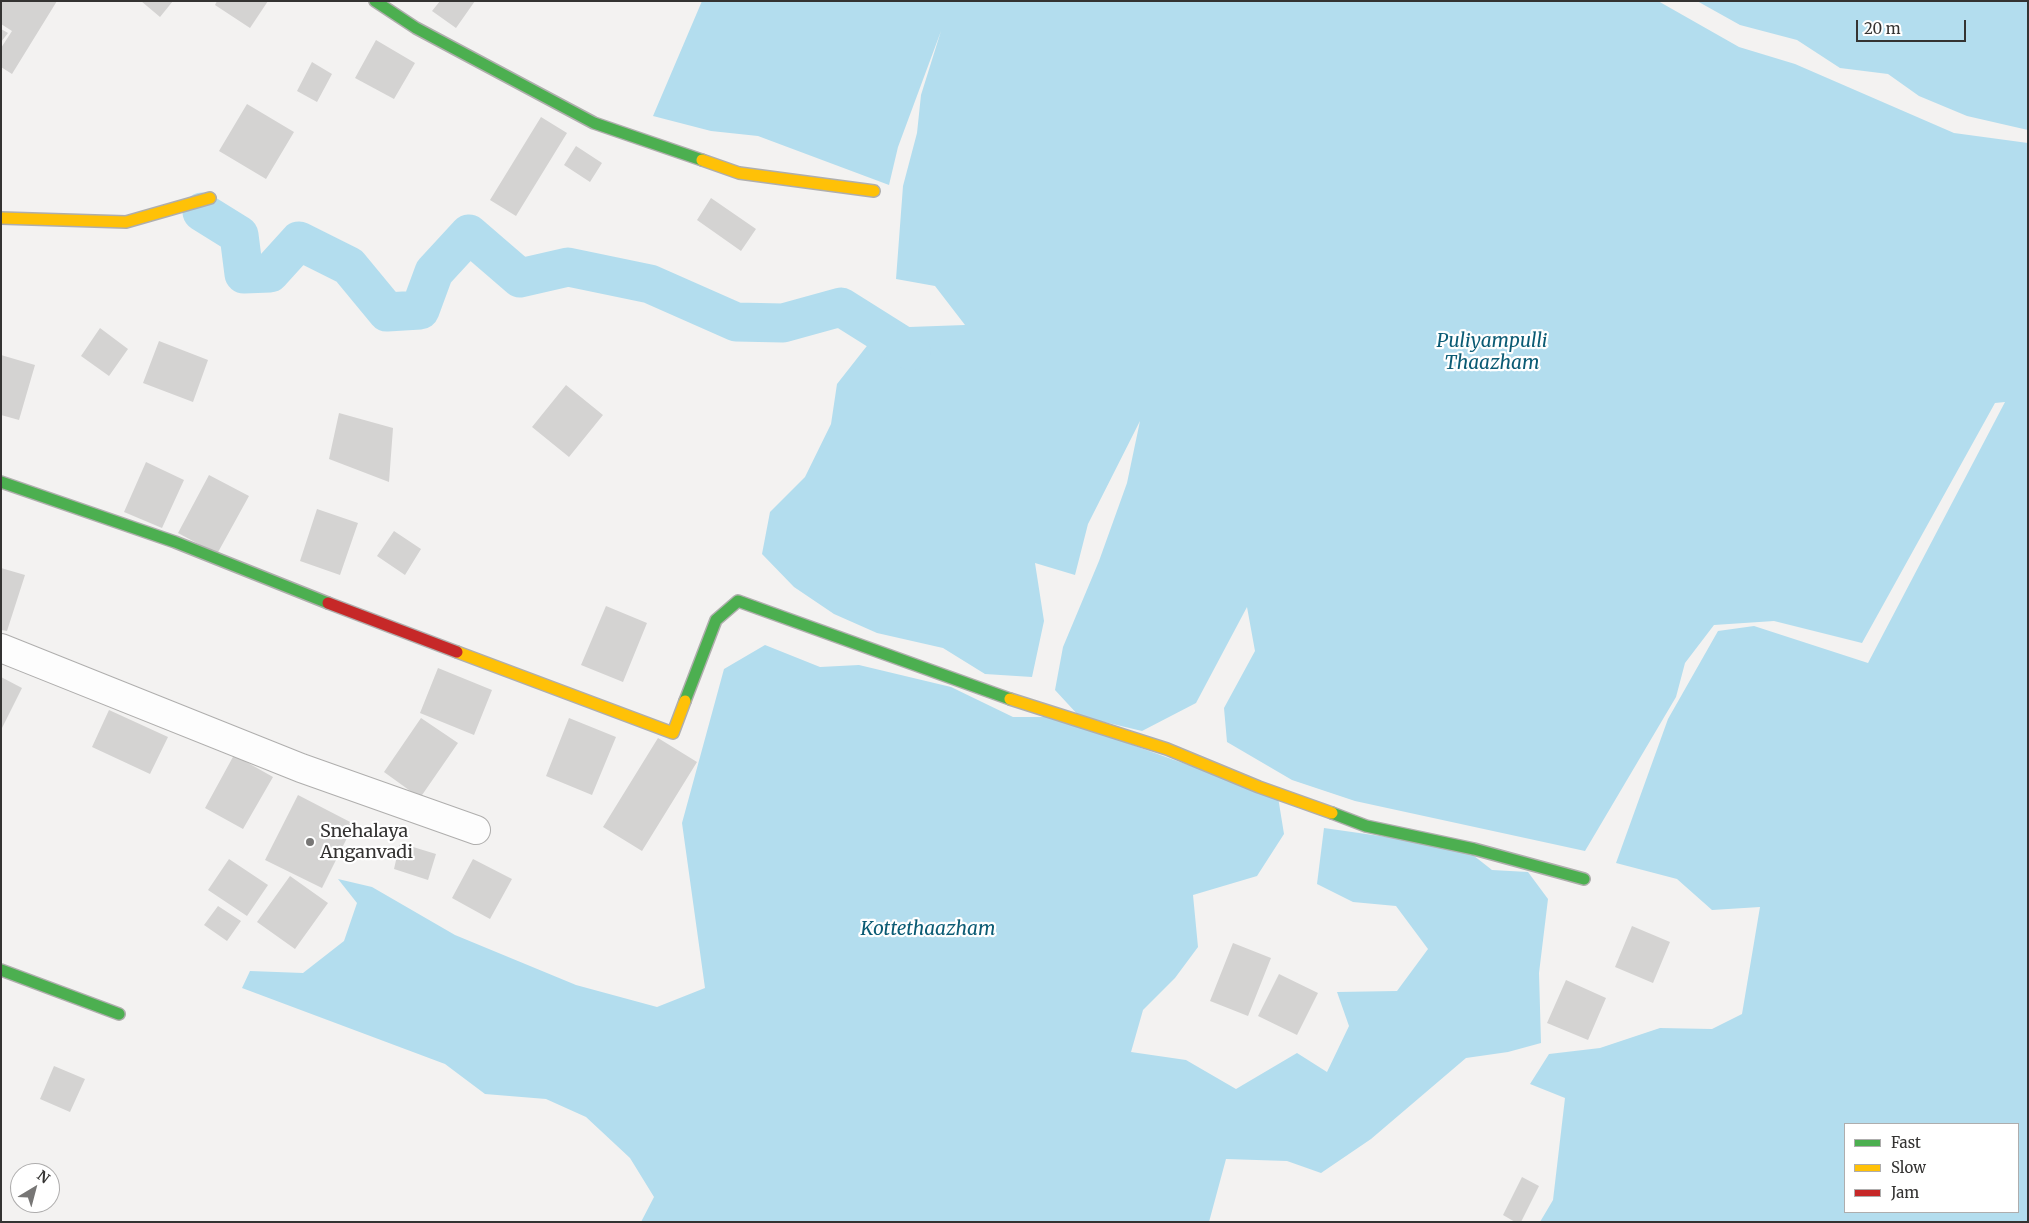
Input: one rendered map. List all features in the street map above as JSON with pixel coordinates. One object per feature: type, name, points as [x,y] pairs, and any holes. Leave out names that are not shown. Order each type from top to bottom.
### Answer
[{"type":"street","points":[[375,1],[416,28],[594,123],[739,173],[874,191]]},
{"type":"street","points":[[1,218],[126,222],[210,198]]},
{"type":"street","points":[[1,482],[175,542],[318,599],[673,732],[716,620],[738,601],[892,658],[1030,706],[1167,749],[1259,788],[1366,826],[1474,849],[1584,880]]},
{"type":"street","points":[[1,648],[301,768],[476,830]]},
{"type":"street","points":[[1,970],[119,1014]]},
{"type":"water","name":"Puliyampulli Thaazham","points":[[702,1],[1658,1],[1739,47],[1795,64],[1954,133],[2028,143],[2028,1222],[1540,1222],[1553,1200],[1565,1098],[1530,1084],[1549,1054],[1600,1048],[1660,1028],[1712,1029],[1742,1014],[1760,907],[1712,910],[1677,879],[1616,863],[1668,719],[1718,631],[1754,626],[1868,663],[2005,402],[1995,403],[1862,643],[1774,621],[1714,625],[1685,663],[1676,697],[1585,851],[1355,801],[1292,780],[1227,742],[1224,708],[1255,651],[1247,607],[1196,703],[1142,731],[1079,716],[1055,690],[1063,647],[1099,561],[1127,483],[1140,421],[1088,524],[1075,575],[1035,563],[1044,621],[1032,677],[985,674],[943,648],[877,633],[834,614],[794,587],[762,554],[770,512],[805,477],[831,424],[837,384],[881,328],[965,325],[935,286],[896,279],[903,186],[917,133],[921,95],[941,31],[898,147],[889,185],[758,136],[711,131],[653,116]]},
{"type":"water","points":[[1697,1],[2028,1],[2028,130],[1967,116],[1919,96],[1888,74],[1840,68],[1797,40],[1740,25]]},
{"type":"water","name":"Kottethaazham","points":[[765,645],[820,667],[859,665],[951,687],[1013,717],[1054,717],[1278,797],[1284,834],[1257,876],[1193,895],[1198,947],[1175,978],[1143,1010],[1131,1052],[1186,1060],[1236,1089],[1297,1053],[1327,1072],[1349,1026],[1337,992],[1397,991],[1428,949],[1396,906],[1353,902],[1317,884],[1324,828],[1464,848],[1492,870],[1528,872],[1548,899],[1539,973],[1541,1043],[1508,1052],[1466,1058],[1371,1139],[1321,1173],[1287,1161],[1226,1159],[1209,1222],[641,1222],[654,1197],[630,1158],[586,1117],[546,1099],[485,1094],[445,1064],[242,988],[250,971],[303,973],[344,941],[357,903],[338,879],[372,887],[455,935],[576,985],[657,1007],[705,988],[682,823],[724,669]]},
{"type":"building","points":[[1,1],[57,1],[12,74],[1,67],[1,48],[12,31],[1,24]]},
{"type":"building","points":[[141,1],[173,1],[160,17]]},
{"type":"building","points":[[217,1],[268,1],[250,28],[215,5]]},
{"type":"building","points":[[440,1],[475,1],[456,28],[432,11]]},
{"type":"building","points":[[1,29],[8,33],[1,42]]},
{"type":"building","points":[[376,40],[415,63],[394,99],[355,78]]},
{"type":"building","points":[[312,62],[332,74],[317,102],[297,91]]},
{"type":"building","points":[[247,104],[294,132],[266,179],[219,151]]},
{"type":"building","points":[[541,117],[567,133],[516,216],[490,200]]},
{"type":"building","points":[[576,146],[602,163],[590,182],[564,165]]},
{"type":"building","points":[[711,198],[756,229],[741,251],[697,220]]},
{"type":"building","points":[[100,328],[128,349],[109,376],[81,356]]},
{"type":"building","points":[[159,341],[208,360],[193,402],[143,383]]},
{"type":"building","points":[[1,355],[35,365],[19,420],[1,415]]},
{"type":"building","points":[[566,385],[603,415],[569,457],[532,427]]},
{"type":"building","points":[[339,413],[393,428],[389,482],[329,459]]},
{"type":"building","points":[[146,462],[184,480],[162,528],[124,512]]},
{"type":"building","points":[[209,475],[249,496],[217,554],[178,533]]},
{"type":"building","points":[[317,509],[358,523],[340,575],[300,561]]},
{"type":"building","points":[[394,531],[421,549],[405,575],[377,556]]},
{"type":"building","points":[[1,568],[25,575],[7,631],[1,630]]},
{"type":"building","points":[[606,606],[647,623],[623,682],[581,665]]},
{"type":"building","points":[[438,668],[492,690],[474,735],[420,713]]},
{"type":"building","points":[[1,677],[22,688],[1,730]]},
{"type":"building","points":[[109,710],[168,737],[150,774],[92,747]]},
{"type":"building","points":[[421,718],[458,743],[420,798],[384,772]]},
{"type":"building","points":[[569,718],[616,737],[592,795],[546,776]]},
{"type":"building","points":[[658,738],[697,762],[642,851],[603,827]]},
{"type":"building","points":[[234,755],[273,777],[243,829],[205,808]]},
{"type":"building","name":"Snehalaya Anganvadi","points":[[298,795],[354,824],[322,888],[265,860]]},
{"type":"building","points":[[400,843],[436,854],[428,880],[394,869]]},
{"type":"building","points":[[229,859],[268,885],[247,916],[208,890]]},
{"type":"building","points":[[473,859],[512,879],[490,919],[452,898]]},
{"type":"building","points":[[290,876],[328,903],[295,949],[257,922]]},
{"type":"building","points":[[218,906],[241,921],[227,941],[204,925]]},
{"type":"building","points":[[1632,926],[1670,942],[1653,983],[1615,967]]},
{"type":"building","points":[[1233,943],[1271,958],[1248,1016],[1210,1001]]},
{"type":"building","points":[[1279,974],[1318,993],[1297,1035],[1258,1016]]},
{"type":"building","points":[[1566,980],[1606,998],[1588,1040],[1547,1023]]},
{"type":"building","points":[[54,1066],[85,1079],[70,1112],[40,1099]]},
{"type":"building","points":[[1522,1177],[1539,1186],[1521,1222],[1515,1222],[1503,1215]]},
{"type":"waterway","points":[[202,212],[239,235],[244,274],[270,273],[299,241],[349,266],[387,312],[420,310],[434,272],[469,234],[520,278],[568,267],[650,284],[736,322],[783,323],[841,307],[911,351]]},
{"type":"traffic: fast","points":[[375,1],[416,28],[594,123],[702,160]]},
{"type":"traffic: fast","points":[[1,482],[175,542],[328,603]]},
{"type":"traffic: fast","points":[[685,701],[716,620],[738,601],[1010,699]]},
{"type":"traffic: fast","points":[[1332,813],[1366,826],[1474,849],[1584,879]]},
{"type":"traffic: fast","points":[[1,970],[119,1014]]},
{"type":"traffic: slow","points":[[702,160],[739,173],[874,191]]},
{"type":"traffic: slow","points":[[1,218],[126,222],[210,198]]},
{"type":"traffic: slow","points":[[457,652],[673,733],[685,701]]},
{"type":"traffic: slow","points":[[1010,699],[1167,749],[1259,787],[1332,813]]},
{"type":"traffic: jam","points":[[328,603],[457,652]]},
{"type":"place","name":"Snehalaya Anganvadi","points":[[310,842]]}]
